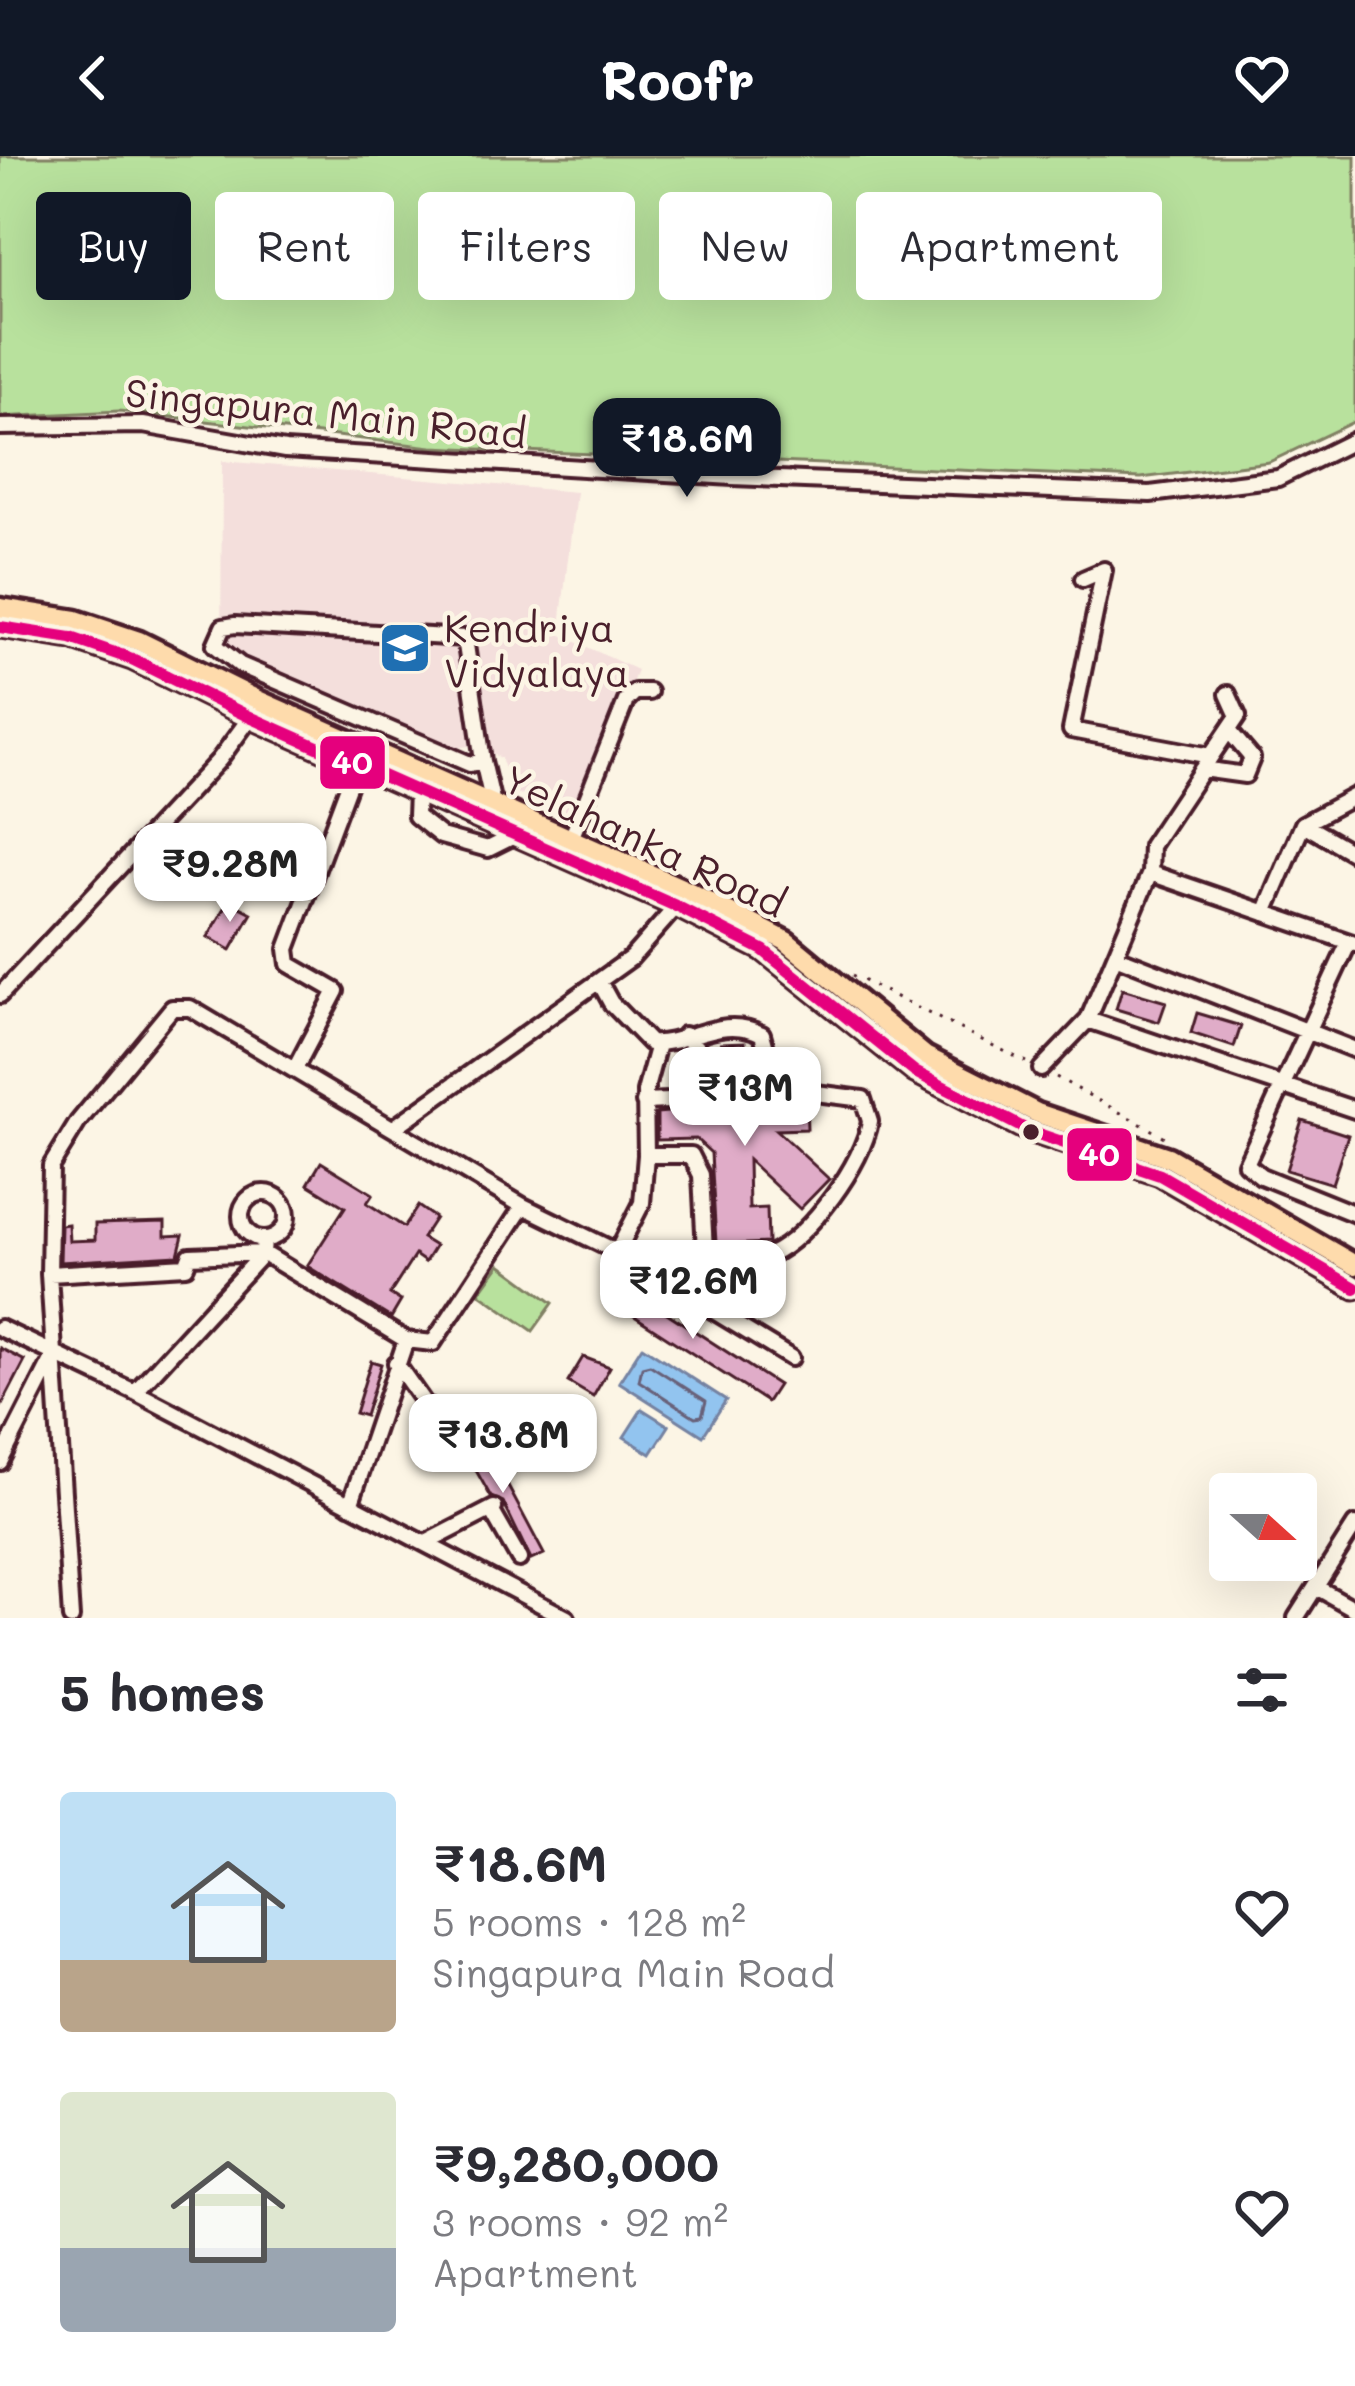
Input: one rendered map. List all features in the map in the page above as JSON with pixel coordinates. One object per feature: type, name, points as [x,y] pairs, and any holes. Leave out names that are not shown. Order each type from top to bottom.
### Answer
[{"type":"main road","name":"Yelahanka Road","points":[[0,608],[76,620],[139,641],[356,764],[516,835],[786,941],[925,1056],[1037,1113],[1184,1166],[1355,1265]]},
{"type":"main road","name":"Yelahanka Road","points":[[0,627],[71,638],[132,658],[571,839],[682,898],[763,950],[915,1072],[1029,1131],[1160,1175],[1355,1288]]},
{"type":"street","name":"Singapura Main Road","points":[[0,427],[143,424],[285,450],[733,478],[1150,494],[1278,478],[1355,440]]},
{"type":"street","points":[[1083,579],[1104,570],[1071,730],[1245,775],[1252,758],[1230,732]]},
{"type":"street","points":[[483,761],[456,758],[240,665],[215,645],[216,635],[236,625],[465,638],[493,804]]},
{"type":"street","points":[[571,839],[626,701],[635,692],[649,692]]},
{"type":"street","points":[[1041,1069],[1088,1020],[1150,873],[1151,846],[1238,716],[1228,694]]},
{"type":"street","points":[[0,995],[256,710]]},
{"type":"street","points":[[295,1069],[336,991],[289,964],[287,950],[356,764]]},
{"type":"street","points":[[417,792],[416,816],[460,844],[488,848],[516,835]]},
{"type":"street","points":[[1265,913],[1303,824],[1355,796]]},
{"type":"street","points":[[1303,824],[1355,854]]},
{"type":"street","points":[[1150,873],[1352,943],[1247,1169],[1355,1214]]},
{"type":"street","points":[[395,1127],[631,958],[682,898]]},
{"type":"street","points":[[1115,956],[1355,1050]]},
{"type":"street","points":[[599,981],[610,1003],[658,1045]]},
{"type":"street","points":[[71,1618],[49,1274],[51,1166],[78,1122],[172,1008],[190,1008],[791,1358]]},
{"type":"street","points":[[1088,1020],[1355,1110]]},
{"type":"street","points":[[646,1155],[680,1153],[697,1161],[705,1251],[765,1257],[825,1208],[869,1130],[863,1099],[784,1089],[774,1077],[762,1034],[753,1030],[708,1028],[658,1045]]},
{"type":"street","points":[[684,1035],[709,1060],[709,1082]]},
{"type":"street","points":[[616,1252],[642,1203],[644,1102],[658,1045]]},
{"type":"street","points":[[644,1102],[693,1100]]},
{"type":"street","points":[[49,1274],[186,1266],[190,1256],[263,1246],[406,1340],[433,1343],[523,1206]]},
{"type":"street","points":[[136,1392],[263,1246]]},
{"type":"street","points":[[0,1328],[136,1392],[567,1618]]},
{"type":"street","points":[[350,1505],[406,1340]]},
{"type":"street","points":[[0,1462],[55,1354]]},
{"type":"street","points":[[396,1363],[429,1410],[451,1424],[470,1445]]},
{"type":"street","points":[[426,1543],[493,1509],[519,1559]]},
{"type":"street","points":[[1296,1618],[1355,1525]]},
{"type":"street","points":[[1316,1587],[1355,1609]]},
{"type":"path","points":[[850,973],[1178,1144],[1188,1155],[1184,1166]]},
{"type":"shaded area","name":"Kendriya Vidyalaya","points":[[222,461],[576,492],[559,634],[637,670],[581,819],[514,792],[501,758],[474,745],[422,754],[221,662]]},
{"type":"green space","points":[[0,156],[1355,156],[1355,421],[1269,462],[1141,478],[432,447],[119,411],[0,417]]},
{"type":"green space","points":[[500,1264],[553,1303],[533,1331],[479,1293]]},
{"type":"water","points":[[642,1346],[726,1400],[703,1436],[619,1382]]},
{"type":"water","points":[[642,1409],[669,1426],[651,1454],[624,1437]]},
{"type":"building","points":[[229,901],[252,913],[231,950],[208,937]]},
{"type":"building","points":[[1122,989],[1166,1002],[1159,1022],[1116,1009]]},
{"type":"building","points":[[1197,1013],[1241,1026],[1234,1047],[1191,1033]]},
{"type":"building","points":[[745,1042],[746,1082],[767,1102],[806,1103],[807,1129],[776,1130],[829,1179],[800,1209],[748,1160],[749,1209],[767,1208],[768,1243],[727,1245],[716,1243],[711,1153],[696,1139],[657,1140],[657,1113],[700,1109],[722,1083],[721,1043]]},
{"type":"building","points":[[1302,1120],[1348,1135],[1332,1184],[1286,1170]]},
{"type":"building","points":[[321,1162],[373,1194],[367,1203],[404,1227],[418,1206],[435,1218],[422,1238],[435,1246],[425,1262],[415,1255],[390,1294],[401,1301],[391,1318],[307,1266],[345,1207],[308,1184]]},
{"type":"building","points":[[165,1222],[165,1236],[183,1235],[178,1255],[60,1262],[61,1225],[68,1224],[69,1241],[95,1240],[95,1224]]},
{"type":"building","points":[[619,1282],[778,1385],[767,1402],[608,1299]]},
{"type":"building","points":[[0,1348],[25,1361],[0,1409]]},
{"type":"building","points":[[583,1357],[610,1367],[593,1397],[568,1382]]},
{"type":"building","points":[[371,1361],[381,1364],[365,1416],[355,1413]]},
{"type":"building","points":[[486,1445],[544,1554],[531,1560],[503,1502],[491,1497],[465,1451]]},
{"type":"transit line","name":"40","points":[[0,627],[71,638],[132,659],[252,718],[678,907],[763,950],[915,1072],[1029,1131],[1160,1175],[1355,1288]]},
{"type":"place","name":"Kendriya Vidyalaya","points":[[405,648]]}]
